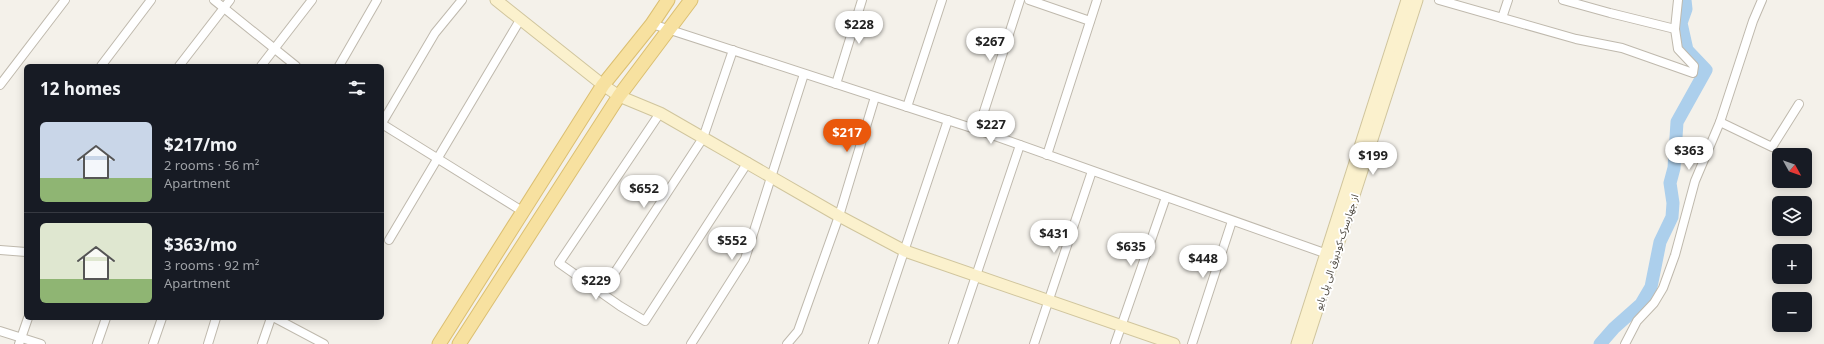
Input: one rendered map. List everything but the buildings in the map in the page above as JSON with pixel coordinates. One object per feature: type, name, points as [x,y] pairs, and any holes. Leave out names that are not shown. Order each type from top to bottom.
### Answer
[{"type":"main road","points":[[439,344],[603,85],[652,24],[668,0]]},
{"type":"main road","points":[[459,344],[619,96],[691,0]]},
{"type":"street","points":[[0,85],[65,0]]},
{"type":"street","points":[[103,64],[151,0]]},
{"type":"street","points":[[214,0],[293,64]]},
{"type":"street","points":[[181,64],[230,0]]},
{"type":"street","points":[[263,64],[312,0]]},
{"type":"street","points":[[340,64],[377,0]]},
{"type":"street","points":[[384,121],[435,33],[462,0]]},
{"type":"street","points":[[496,0],[619,96],[660,113],[748,162],[838,216],[905,251],[1174,344]]},
{"type":"street","points":[[836,84],[862,0]]},
{"type":"street","points":[[907,107],[942,0]]},
{"type":"street","points":[[978,130],[1020,0]]},
{"type":"street","points":[[1028,0],[1090,22]]},
{"type":"street","points":[[1047,155],[1097,0]]},
{"type":"street","name":"از جهارسرک-کودبرق الی پل بایو","points":[[1306,344],[1330,255],[1407,0]]},
{"type":"street","name":"از جهارسرک-کودبرق الی پل بایو","points":[[1297,344],[1330,255],[1417,0]]},
{"type":"street","points":[[1439,0],[1576,39],[1622,48],[1693,74],[1694,66],[1678,49],[1675,29],[1678,0]]},
{"type":"street","points":[[1502,18],[1508,0]]},
{"type":"street","points":[[1563,0],[1675,29]]},
{"type":"street","points":[[1625,344],[1637,321],[1654,302],[1663,288],[1676,255],[1695,181],[1720,122],[1753,21],[1762,0]]},
{"type":"street","points":[[389,240],[520,20]]},
{"type":"street","points":[[652,24],[978,130],[1330,255]]},
{"type":"street","points":[[602,292],[703,138],[733,50]]},
{"type":"street","points":[[691,344],[745,259],[804,74]]},
{"type":"street","points":[[787,344],[798,331],[838,216],[876,97]]},
{"type":"street","points":[[1720,122],[1772,147],[1798,104]]},
{"type":"street","points":[[660,113],[559,263],[620,306],[645,321],[748,162]]},
{"type":"street","points":[[873,344],[948,120]]},
{"type":"street","points":[[384,125],[522,211]]},
{"type":"street","points":[[953,344],[1020,145]]},
{"type":"street","points":[[1034,344],[1092,171]]},
{"type":"street","points":[[1114,344],[1166,197]]},
{"type":"street","points":[[1192,344],[1232,221]]},
{"type":"street","points":[[0,250],[24,252]]},
{"type":"street","points":[[20,341],[27,320]]},
{"type":"street","points":[[98,344],[105,320]]},
{"type":"street","points":[[153,344],[161,320]]},
{"type":"street","points":[[208,344],[215,320]]},
{"type":"street","points":[[262,344],[270,320]]},
{"type":"street","points":[[279,320],[324,344]]},
{"type":"street","points":[[0,330],[20,341],[41,344]]},
{"type":"waterway","points":[[1600,344],[1614,328],[1641,304],[1651,287],[1660,242],[1672,217],[1673,203],[1670,183],[1674,168],[1677,122],[1706,70],[1687,50],[1681,23],[1686,9],[1685,0]]}]
